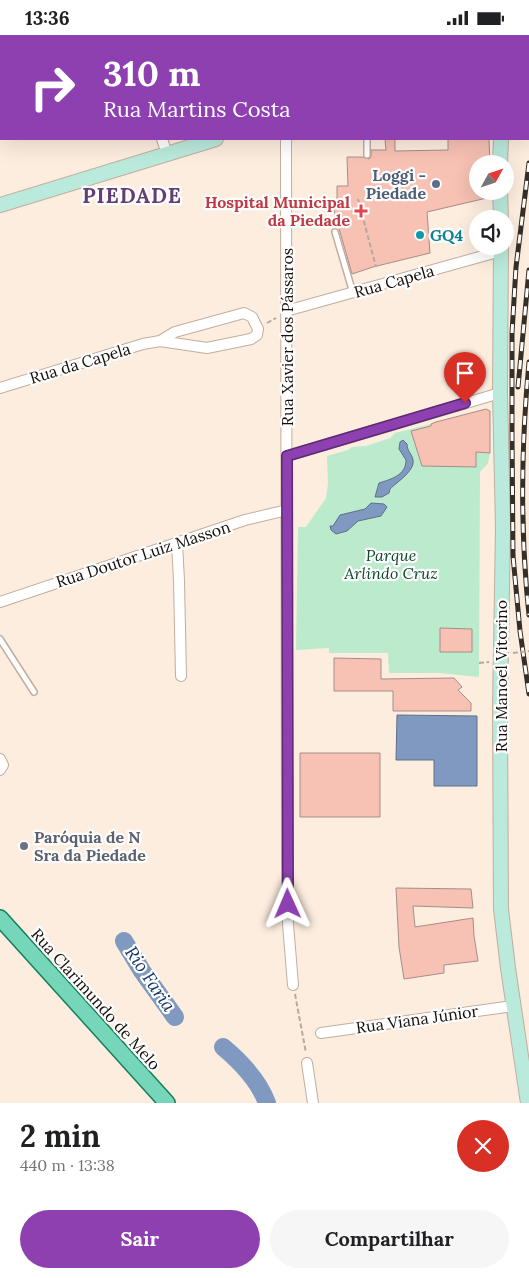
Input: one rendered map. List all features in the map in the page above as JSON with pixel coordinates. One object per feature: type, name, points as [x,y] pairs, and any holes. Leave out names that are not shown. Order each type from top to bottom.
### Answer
[{"type":"main road","points":[[0,205],[213,140]]},
{"type":"main road","points":[[500,155],[501,140]]},
{"type":"main road","name":"Rua Manoel Vitorino","points":[[501,255],[500,393],[503,528],[500,709],[501,901],[528,1103]]},
{"type":"main road","name":"Rua Clarimundo de Melo","points":[[0,918],[167,1103]]},
{"type":"street","points":[[162,140],[167,154]]},
{"type":"street","name":"Rua Xavier dos Pássaros","points":[[286,140],[288,924],[293,985]]},
{"type":"street","name":"Rua Capela","points":[[286,311],[481,255]]},
{"type":"street","name":"Rua da Capela","points":[[0,388],[143,344],[160,341],[207,348],[251,339],[257,335],[258,329],[252,317],[244,313],[175,332],[160,341]]},
{"type":"street","points":[[287,456],[500,393]]},
{"type":"street","name":"Rua Doutor Luiz Masson","points":[[0,602],[245,520],[287,509]]},
{"type":"street","points":[[177,543],[180,581],[181,676]]},
{"type":"street","points":[[0,759],[3,765],[0,770]]},
{"type":"street","name":"Rua Viana Júnior","points":[[321,1033],[514,1006]]},
{"type":"street","points":[[308,1067],[313,1103]]},
{"type":"lane","points":[[367,140],[367,155]]},
{"type":"lane","points":[[335,232],[353,293]]},
{"type":"lane","points":[[0,639],[34,692]]},
{"type":"path","points":[[358,199],[376,267]]},
{"type":"path","points":[[258,329],[286,311]]},
{"type":"path","points":[[513,653],[529,651]]},
{"type":"path","points":[[293,985],[308,1067]]},
{"type":"green space","name":"Parque Arlindo Cruz","points":[[431,424],[448,451],[490,453],[488,463],[480,472],[479,677],[439,673],[389,673],[388,653],[329,653],[329,648],[296,650],[298,527],[306,527],[326,498],[328,484],[327,456],[352,447],[366,446],[390,438],[395,433]]},
{"type":"water","points":[[403,440],[407,444],[413,464],[405,476],[390,489],[389,493],[382,497],[375,497],[379,483],[397,476],[404,469],[406,460],[399,449],[400,442]]},
{"type":"water","points":[[371,503],[384,504],[387,507],[381,516],[358,521],[347,531],[336,534],[331,530],[330,526],[333,526],[340,515],[365,509]]},
{"type":"water","points":[[397,715],[477,716],[477,786],[434,786],[434,760],[396,760]]},
{"type":"building","points":[[385,140],[395,140],[395,151],[448,150],[448,140],[489,140],[490,155],[469,155],[469,200],[478,200],[427,212],[430,253],[352,274],[332,204],[337,203],[337,186],[348,186],[347,157],[369,159],[371,157],[371,150],[386,150]]},
{"type":"building","points":[[486,409],[490,411],[490,453],[476,452],[476,467],[422,466],[411,431],[431,426],[431,424],[436,422]]},
{"type":"building","points":[[440,628],[472,629],[472,652],[440,652]]},
{"type":"building","points":[[334,658],[381,659],[381,679],[454,678],[462,687],[458,690],[471,703],[471,711],[393,711],[393,691],[334,691]]},
{"type":"building","points":[[300,753],[380,753],[380,817],[300,817]]},
{"type":"building","points":[[396,888],[471,889],[473,908],[413,906],[415,927],[473,918],[478,961],[444,965],[444,973],[404,979],[399,947]]},
{"type":"waterway","name":"Rio Faria","points":[[124,941],[142,971],[175,1017]]},
{"type":"waterway","name":"Rio Faria","points":[[223,1047],[249,1072],[267,1103]]},
{"type":"railway","points":[[529,163],[516,267],[512,333],[513,556],[520,631],[529,694]]},
{"type":"railway","points":[[518,387],[529,270]]},
{"type":"railway","points":[[529,362],[523,457],[524,552],[529,615]]},
{"type":"place","name":"Loggi - Piedade","points":[[436,184]]},
{"type":"place","name":"Hospital Municipal da Piedade","points":[[361,211]]},
{"type":"place","name":"GQ4","points":[[420,235]]},
{"type":"place","name":"Paróquia de N Sra da Piedade","points":[[24,846]]},
{"type":"district","name":"PIEDADE","points":[[132,196]]},
{"type":"route","points":[[288,904],[287,456],[465,403]]}]
